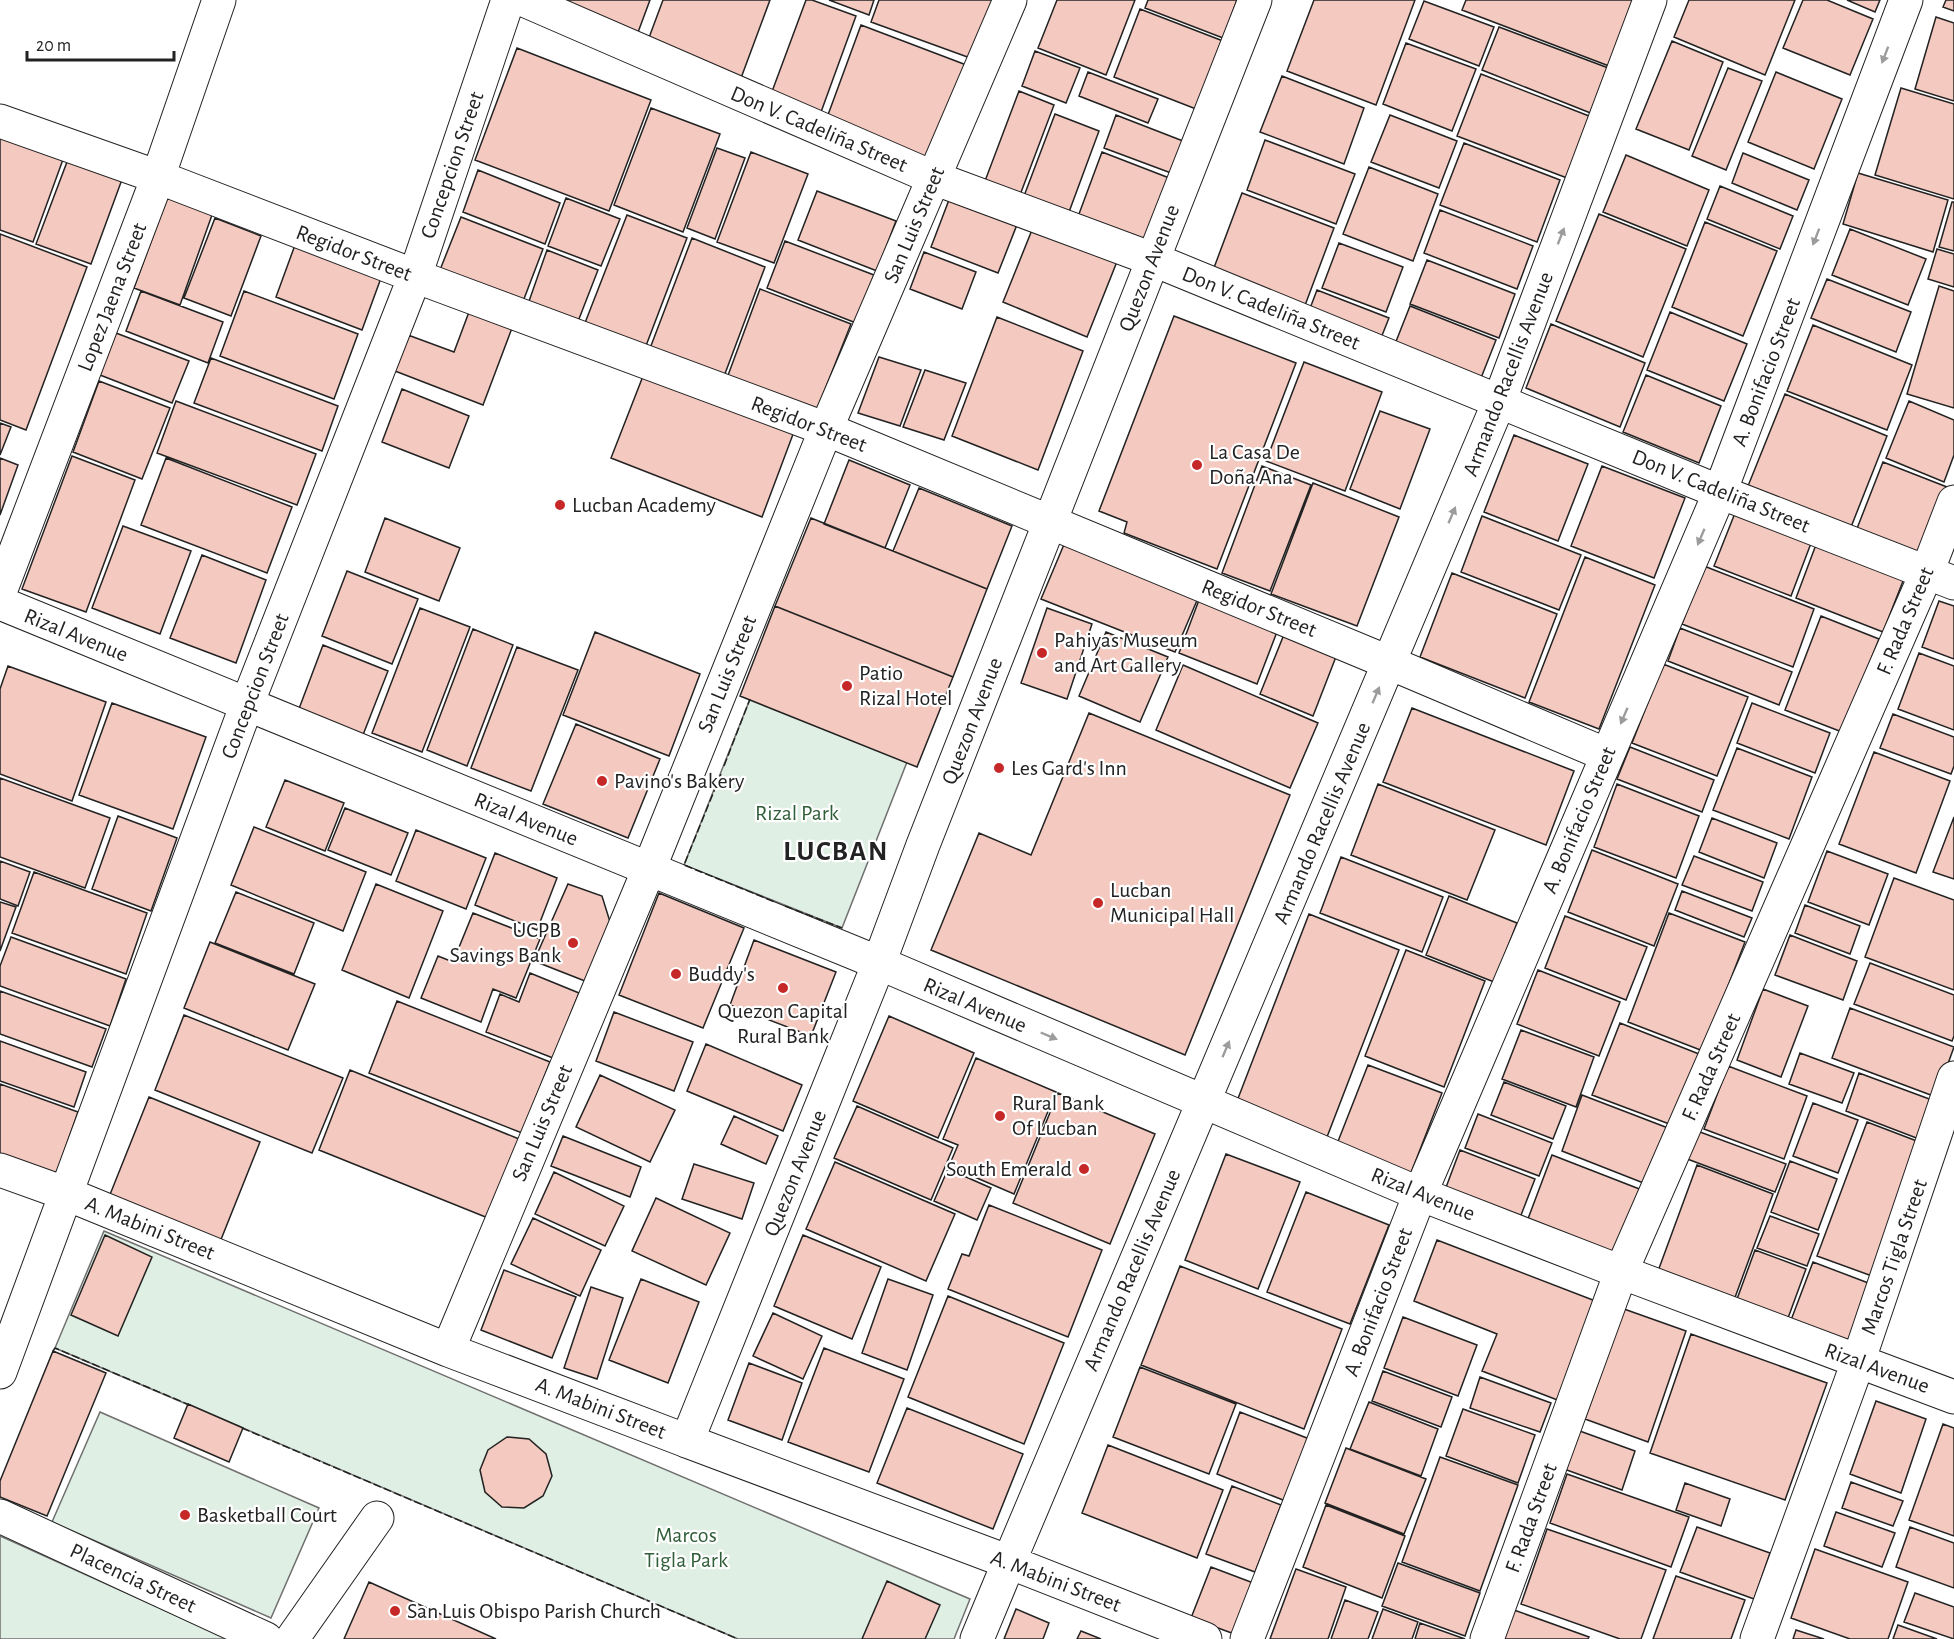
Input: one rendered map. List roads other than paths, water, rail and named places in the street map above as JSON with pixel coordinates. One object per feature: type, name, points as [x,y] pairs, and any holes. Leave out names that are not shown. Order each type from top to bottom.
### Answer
[{"type":"street","name":"Lopez Jaena Street","points":[[0,592],[158,177],[219,0]]},
{"type":"street","name":"Concepcion Street","points":[[0,1372],[247,704],[415,276],[508,0]]},
{"type":"street","name":"Don V. Cadeliña Street","points":[[524,0],[934,178],[1152,260],[1720,492],[1941,577]]},
{"type":"street","name":"San Luis Street","points":[[448,1350],[649,869],[826,429],[1010,0]]},
{"type":"street","name":"Quezon Avenue","points":[[687,1441],[879,963],[923,845],[1255,0]]},
{"type":"street","name":"Armando Racellis Avenue","points":[[977,1639],[1499,402],[1650,0]]},
{"type":"street","name":"A. Bonifacio Street","points":[[1247,1639],[1420,1194],[1720,492],[1906,0]]},
{"type":"street","name":"Regidor Street","points":[[0,122],[158,177],[415,276],[826,429],[1607,755]]},
{"type":"street","name":"F. Rada Street","points":[[1487,1639],[1621,1272],[1941,577],[1954,502]]},
{"type":"street","name":"Rizal Avenue","points":[[0,603],[879,963],[1420,1194],[1954,1397]]},
{"type":"street","name":"Marcos Tigla Street","points":[[1757,1639],[1858,1362],[1954,1078]]},
{"type":"street","name":"A. Mabini Street","points":[[0,1170],[67,1194],[448,1350],[1009,1562],[1205,1639]]},
{"type":"street","name":"Placencia Street","points":[[0,1516],[266,1639]]},
{"type":"street","points":[[292,1639],[377,1518]]},
{"type":"place","name":"La Casa De Doña Ana","points":[[1197,465]]},
{"type":"place","name":"Lucban Academy","points":[[560,505]]},
{"type":"place","name":"Pahiyas Museum and Art Gallery","points":[[1042,653]]},
{"type":"place","name":"Patio Rizal Hotel","points":[[847,686]]},
{"type":"place","name":"Les Gard's Inn","points":[[999,768]]},
{"type":"place","name":"Pavino's Bakery","points":[[602,781]]},
{"type":"place","name":"Lucban Municipal Hall","points":[[1098,903]]},
{"type":"place","name":"UCPB Savings Bank","points":[[573,943]]},
{"type":"place","name":"Buddy's","points":[[676,974]]},
{"type":"place","name":"Quezon Capital Rural Bank","points":[[783,988]]},
{"type":"place","name":"Rural Bank Of Lucban","points":[[1000,1116]]},
{"type":"place","name":"South Emerald","points":[[1084,1169]]},
{"type":"place","name":"Basketball Court","points":[[185,1515]]},
{"type":"place","name":"San Luis Obispo Parish Church","points":[[395,1611]]},
{"type":"district","name":"LUCBAN","points":[[836,852]]},
{"type":"park label","name":"Rizal Park","points":[[797,813]]},
{"type":"park label","name":"Marcos Tigla Park","points":[[686,1548]]}]
